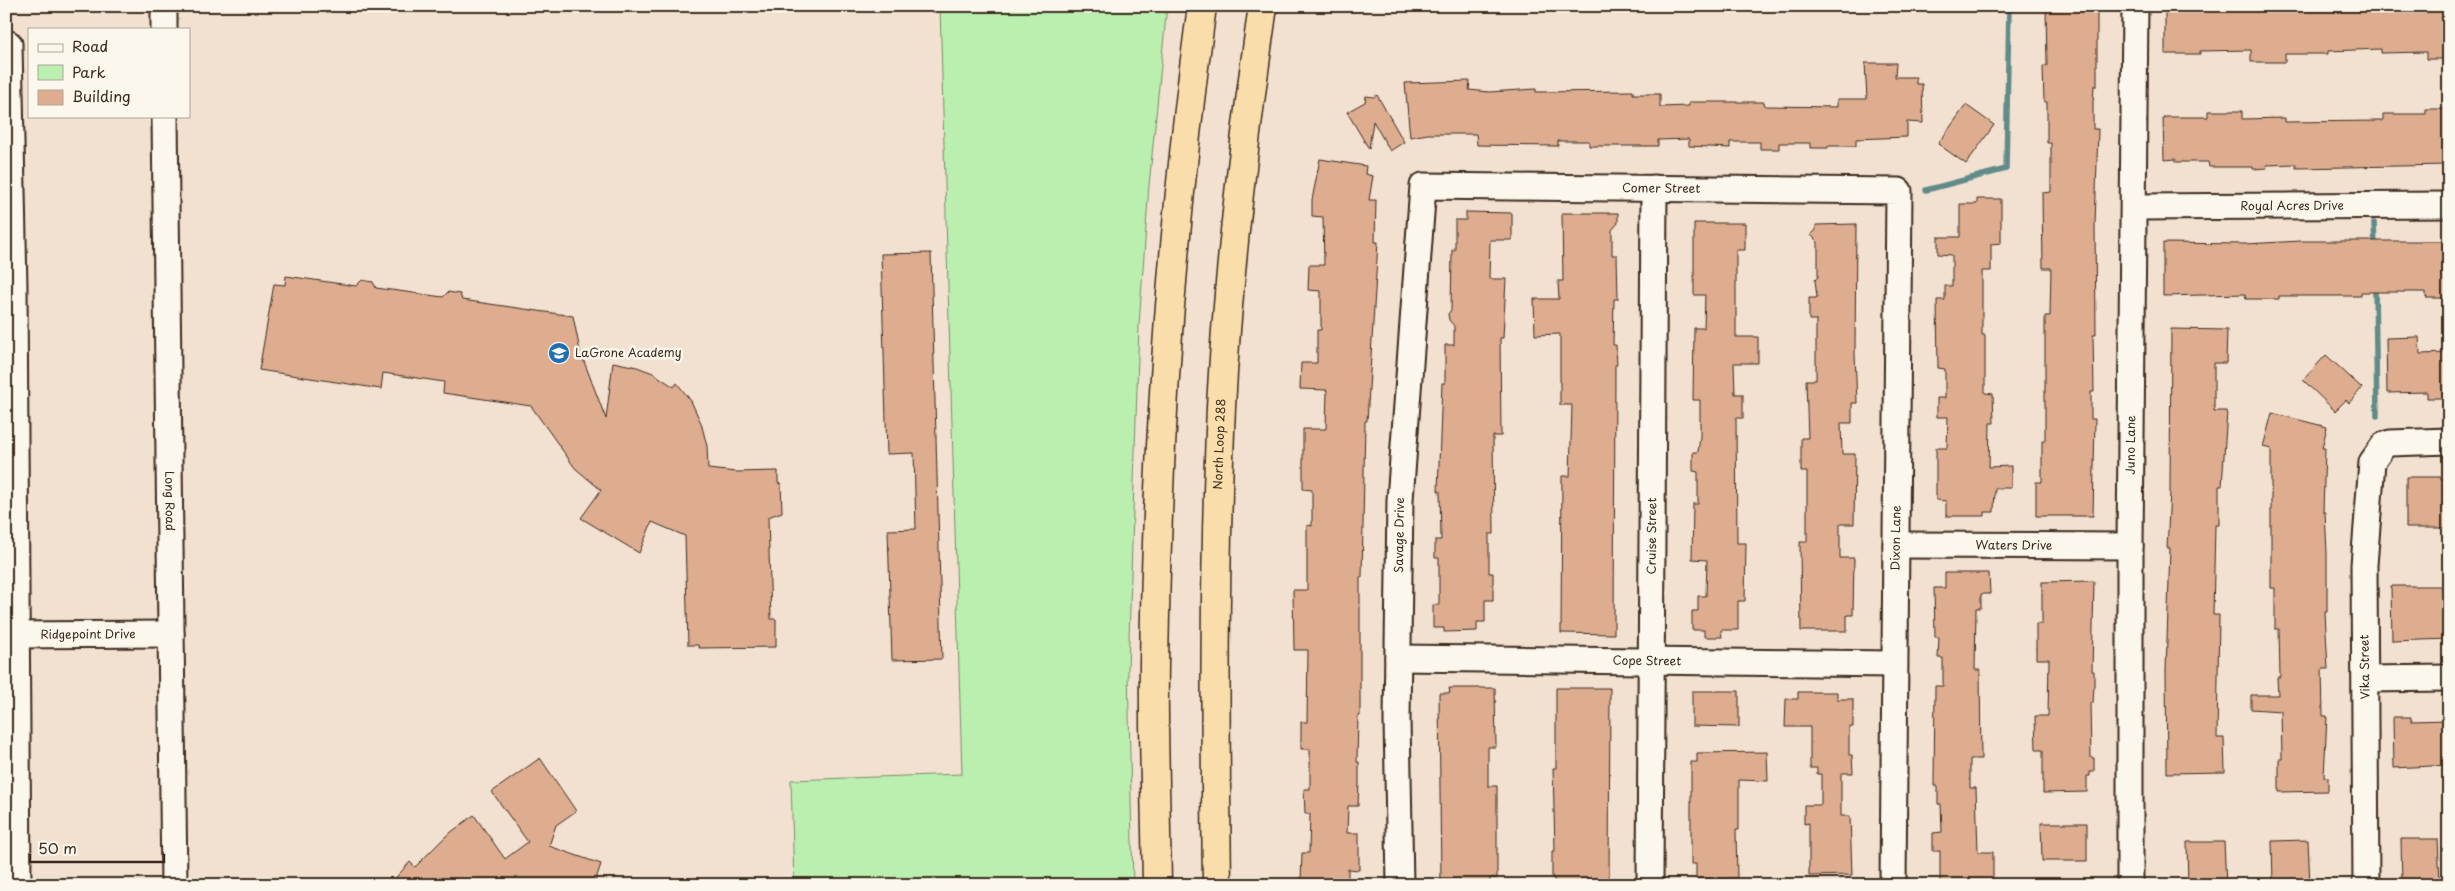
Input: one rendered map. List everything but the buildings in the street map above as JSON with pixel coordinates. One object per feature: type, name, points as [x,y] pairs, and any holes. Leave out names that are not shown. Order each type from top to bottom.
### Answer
[{"type":"highway","points":[[1157,885],[1154,664],[1159,498],[1171,286],[1191,85],[1202,6]]},
{"type":"highway","name":"North Loop 288","points":[[1217,885],[1214,638],[1221,405],[1240,182],[1263,6]]},
{"type":"street","points":[[164,6],[164,28]]},
{"type":"street","name":"Juno Lane","points":[[2130,885],[2130,546],[2136,6]]},
{"type":"street","points":[[15,44],[11,635],[18,885]]},
{"type":"street","name":"Long Road","points":[[165,118],[174,885]]},
{"type":"street","name":"Comer Street","points":[[1423,186],[1899,191]]},
{"type":"street","name":"Savage Drive","points":[[1400,885],[1398,658],[1400,500],[1423,186]]},
{"type":"street","name":"Cruise Street","points":[[1650,885],[1654,188]]},
{"type":"street","name":"Dixon Lane","points":[[1893,885],[1899,191]]},
{"type":"street","name":"Royal Acres Drive","points":[[2134,207],[2449,205]]},
{"type":"street","name":"Vika Street","points":[[2366,885],[2364,565],[2370,470],[2372,462],[2384,445],[2399,441],[2449,441]]},
{"type":"street","name":"Waters Drive","points":[[1896,545],[2130,546]]},
{"type":"street","name":"Ridgepoint Drive","points":[[11,635],[171,634]]},
{"type":"street","name":"Cope Street","points":[[1398,658],[1652,663],[1894,664]]},
{"type":"street","points":[[2366,679],[2449,678]]},
{"type":"green space","points":[[940,6],[1167,6],[1149,185],[1139,325],[1128,670],[1133,885],[794,885],[791,780],[962,774]]},
{"type":"waterway","points":[[1926,190],[2006,169],[2009,6]]},
{"type":"waterway","points":[[2374,223],[2375,246]]},
{"type":"waterway","points":[[2375,286],[2377,416]]},
{"type":"place","name":"LaGrone Academy","points":[[559,353]]}]
